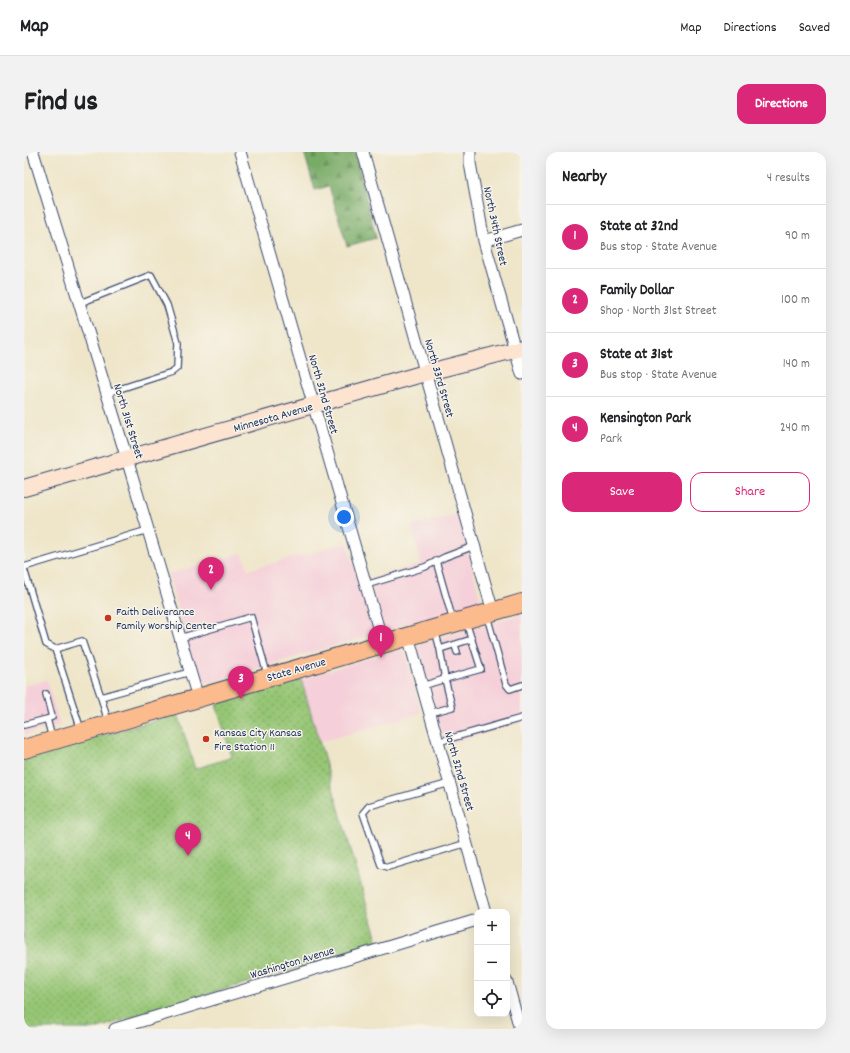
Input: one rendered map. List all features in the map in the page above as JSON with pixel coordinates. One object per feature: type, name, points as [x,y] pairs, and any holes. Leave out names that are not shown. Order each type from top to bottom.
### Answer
[{"type":"main road","name":"Minnesota Avenue","points":[[24,488],[425,373],[519,349]]},
{"type":"main road","name":"State Avenue","points":[[24,749],[434,628],[521,606]]},
{"type":"street","name":"North 31st Street","points":[[33,152],[80,303],[198,698]]},
{"type":"street","name":"North 32nd Street","points":[[240,152],[383,644]]},
{"type":"street","name":"North 33rd Street","points":[[363,152],[474,546],[490,613]]},
{"type":"street","name":"North 34th Street","points":[[470,152],[470,163],[484,241],[519,349],[522,374]]},
{"type":"street","points":[[484,241],[522,230]]},
{"type":"street","name":"North 32nd Street","points":[[408,636],[485,909]]},
{"type":"street","name":"Washington Avenue","points":[[115,1029],[149,1024],[474,921]]},
{"type":"street","points":[[510,988],[517,1001],[520,1029]]},
{"type":"lane","points":[[80,303],[151,275],[167,305],[178,343],[177,368],[172,372],[107,393]]},
{"type":"lane","points":[[82,732],[55,649],[46,644],[24,568],[148,530]]},
{"type":"lane","points":[[366,585],[425,567],[474,546]]},
{"type":"lane","points":[[422,686],[462,672],[481,669],[472,639],[460,621],[436,561]]},
{"type":"lane","points":[[490,613],[506,684],[510,689],[522,685]]},
{"type":"lane","points":[[180,638],[251,617],[268,677]]},
{"type":"lane","points":[[430,713],[452,707],[434,628]]},
{"type":"lane","points":[[440,649],[472,639]]},
{"type":"lane","points":[[55,649],[82,641],[101,697],[108,724]]},
{"type":"lane","points":[[455,645],[457,652]]},
{"type":"lane","points":[[101,697],[190,672]]},
{"type":"lane","points":[[24,725],[52,717],[46,694]]},
{"type":"lane","points":[[438,742],[522,718]]},
{"type":"lane","points":[[47,719],[53,741]]},
{"type":"lane","points":[[450,783],[369,806],[363,813],[381,866],[388,867],[467,844]]},
{"type":"shaded area","points":[[458,514],[481,602],[388,630],[383,629],[370,579],[421,564],[412,526]]},
{"type":"shaded area","points":[[347,543],[373,632],[370,635],[209,683],[199,682],[168,574],[242,553],[248,570]]},
{"type":"shaded area","points":[[522,614],[522,722],[445,744],[417,648],[420,644]]},
{"type":"shaded area","points":[[400,649],[405,652],[421,713],[320,742],[301,679]]},
{"type":"shaded area","points":[[47,680],[60,725],[24,735],[24,686]]},
{"type":"green space","points":[[304,152],[355,152],[376,238],[347,246],[329,186],[315,190]]},
{"type":"green space","points":[[301,679],[378,943],[94,1029],[24,1029],[24,758],[178,714],[195,769],[232,757],[216,704]]},
{"type":"place","name":"Family Dollar","points":[[211,590]]},
{"type":"place","name":"Faith Deliverance Family Worship Center","points":[[108,618]]},
{"type":"place","name":"State at 32nd","points":[[381,658]]},
{"type":"place","name":"State at 31st","points":[[241,699]]},
{"type":"place","name":"Kansas City Kansas Fire Station 11","points":[[206,739]]},
{"type":"place","name":"Kensington Park","points":[[188,856]]}]
